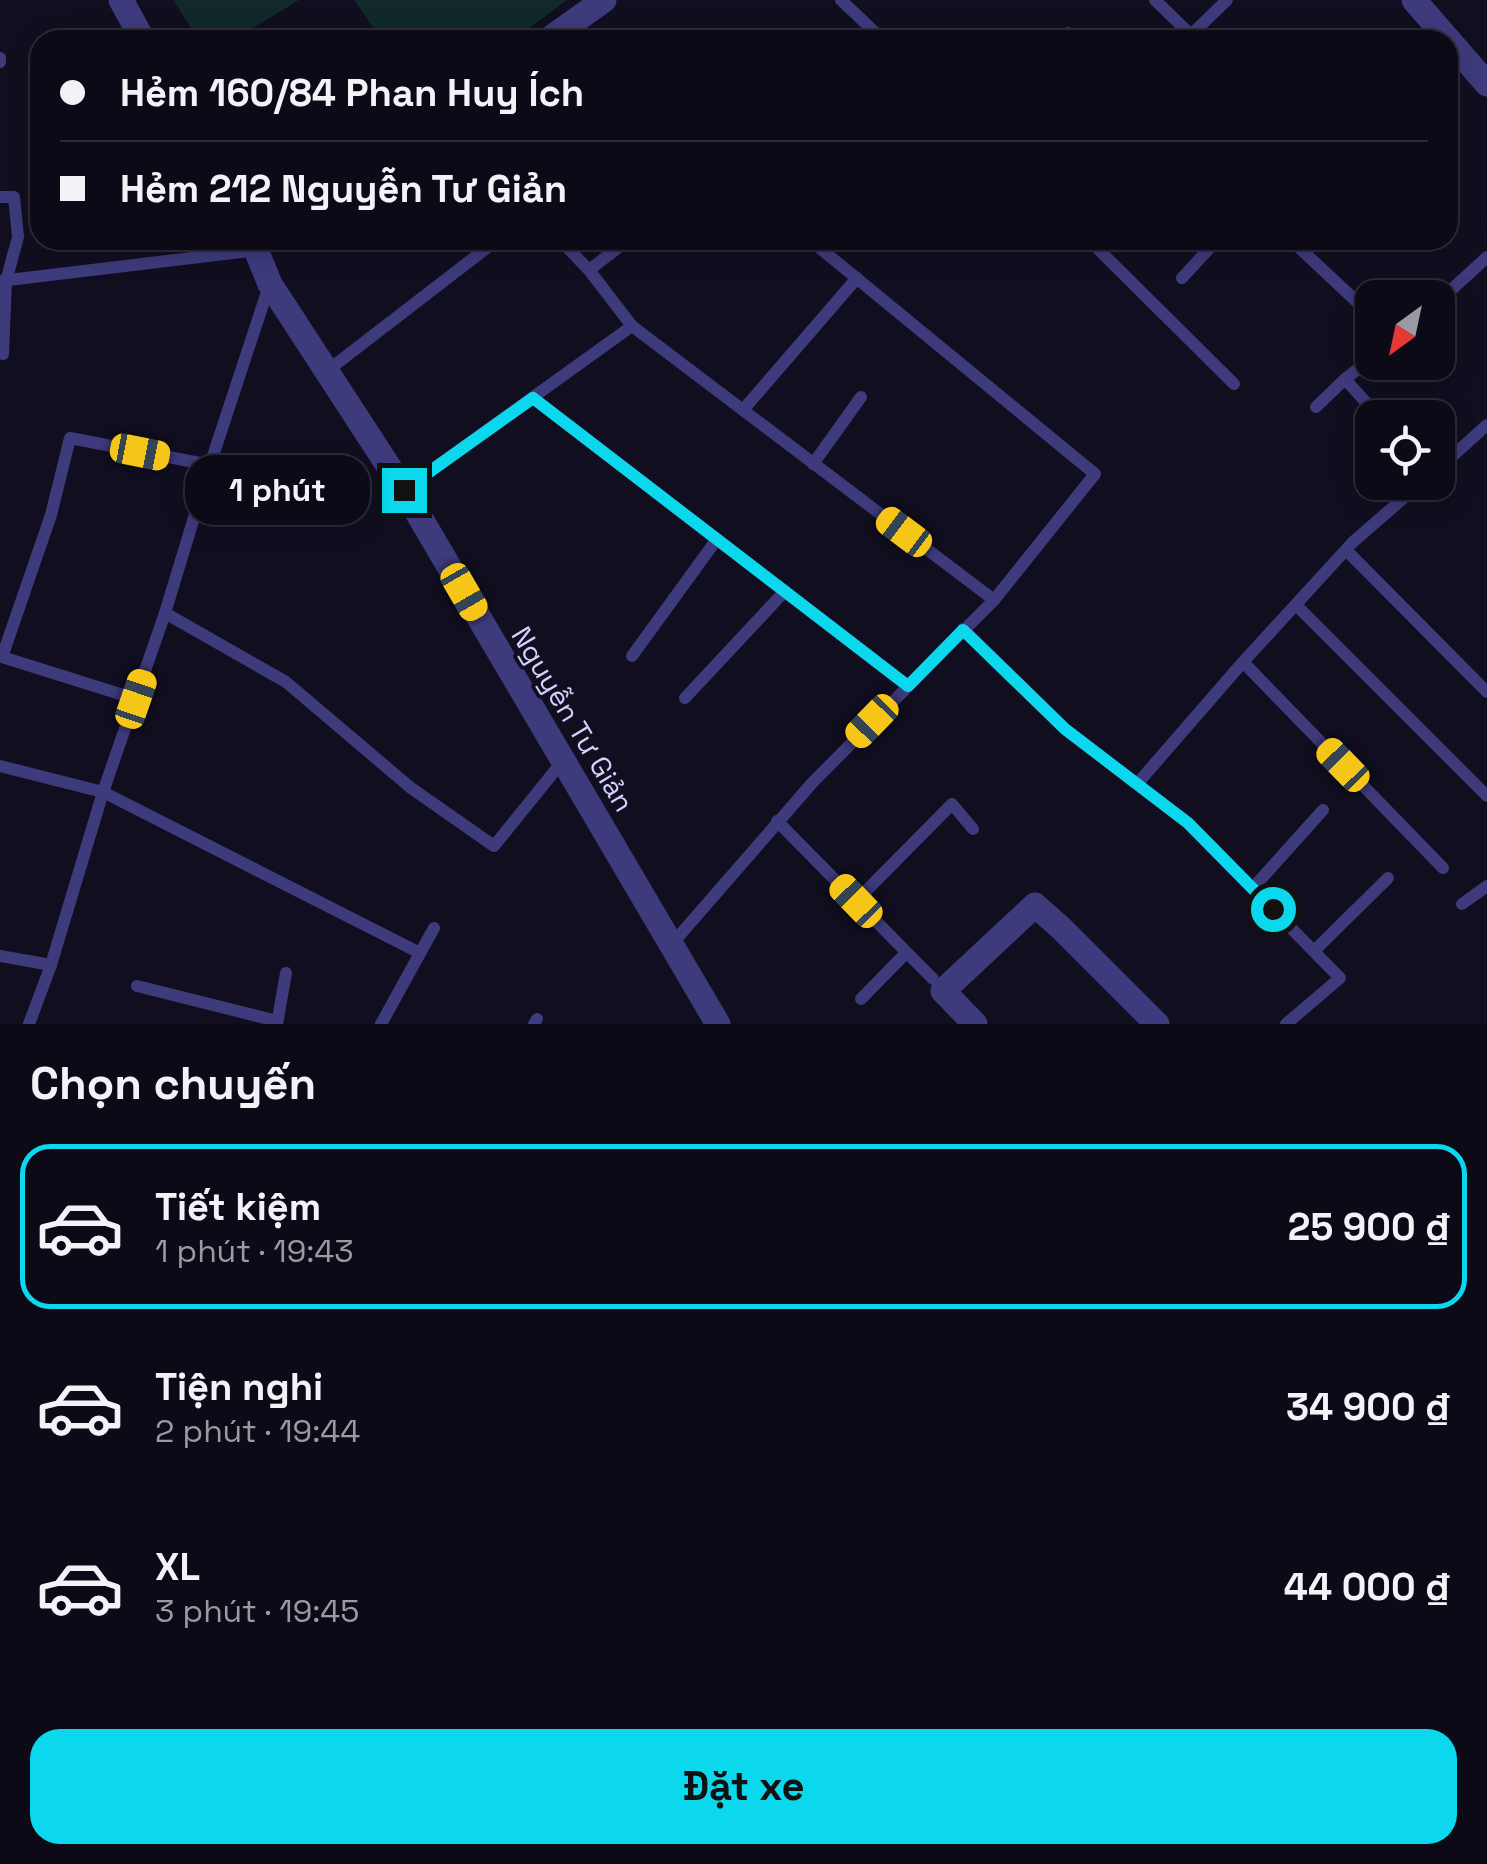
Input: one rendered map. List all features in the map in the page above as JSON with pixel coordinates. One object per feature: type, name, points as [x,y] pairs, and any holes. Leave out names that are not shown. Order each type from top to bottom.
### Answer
[{"type":"street","points":[[121,0],[138,30]]},
{"type":"street","points":[[562,30],[604,0]]},
{"type":"street","points":[[1414,0],[1440,30]]},
{"type":"street","points":[[1458,51],[1487,84]]},
{"type":"street","name":"Nguyễn Tư Giản","points":[[263,250],[270,284],[404,490],[718,1024]]},
{"type":"street","points":[[975,1024],[944,991],[1035,905],[1157,1024]]},
{"type":"lane","points":[[841,0],[872,30]]},
{"type":"lane","points":[[1155,0],[1186,30]]},
{"type":"lane","points":[[1196,30],[1226,0]]},
{"type":"lane","points":[[0,197],[14,197],[18,237],[3,281],[4,354]]},
{"type":"lane","points":[[3,281],[213,250]]},
{"type":"lane","points":[[327,372],[484,250]]},
{"type":"lane","points":[[570,250],[632,326],[994,600]]},
{"type":"lane","points":[[589,270],[615,250]]},
{"type":"lane","points":[[672,944],[777,821],[994,600],[1095,474],[822,250]]},
{"type":"lane","points":[[1099,250],[1234,384]]},
{"type":"lane","points":[[1182,278],[1208,250]]},
{"type":"lane","points":[[1302,250],[1355,300]]},
{"type":"lane","points":[[1455,286],[1487,257]]},
{"type":"lane","points":[[743,410],[857,278]]},
{"type":"lane","points":[[30,1024],[270,284]]},
{"type":"lane","points":[[404,490],[632,326]]},
{"type":"lane","points":[[1316,407],[1355,371]]},
{"type":"lane","points":[[1344,379],[1363,400]]},
{"type":"lane","points":[[533,398],[908,686]]},
{"type":"lane","points":[[814,464],[861,398]]},
{"type":"lane","points":[[1455,454],[1487,425]]},
{"type":"lane","points":[[136,699],[2,657],[50,515],[70,438],[210,465]]},
{"type":"lane","points":[[1138,784],[1242,662],[1346,550],[1402,500]]},
{"type":"lane","points":[[632,656],[717,540]]},
{"type":"lane","points":[[1346,550],[1487,692]]},
{"type":"lane","points":[[685,698],[784,591]]},
{"type":"lane","points":[[1297,606],[1487,796]]},
{"type":"lane","points":[[165,613],[286,682],[410,788],[494,846],[562,762]]},
{"type":"lane","points":[[963,630],[1065,729],[1188,823],[1340,978],[1286,1024]]},
{"type":"lane","points":[[1242,662],[1443,868]]},
{"type":"lane","points":[[0,766],[103,792],[420,953]]},
{"type":"lane","points":[[856,901],[952,804],[974,829]]},
{"type":"lane","points":[[1252,888],[1324,810]]},
{"type":"lane","points":[[777,821],[933,980]]},
{"type":"lane","points":[[1314,951],[1388,878]]},
{"type":"lane","points":[[1462,904],[1487,886]]},
{"type":"lane","points":[[381,1024],[434,928]]},
{"type":"lane","points":[[861,999],[906,953]]},
{"type":"lane","points":[[0,956],[51,964]]},
{"type":"lane","points":[[137,986],[277,1022],[286,973]]},
{"type":"green space","points":[[173,0],[299,0],[250,30],[192,30]]},
{"type":"green space","points":[[354,0],[567,0],[526,30],[375,30]]},
{"type":"route","points":[[404,490],[533,398],[908,686],[963,630],[1065,729],[1188,823],[1273,909]]}]
